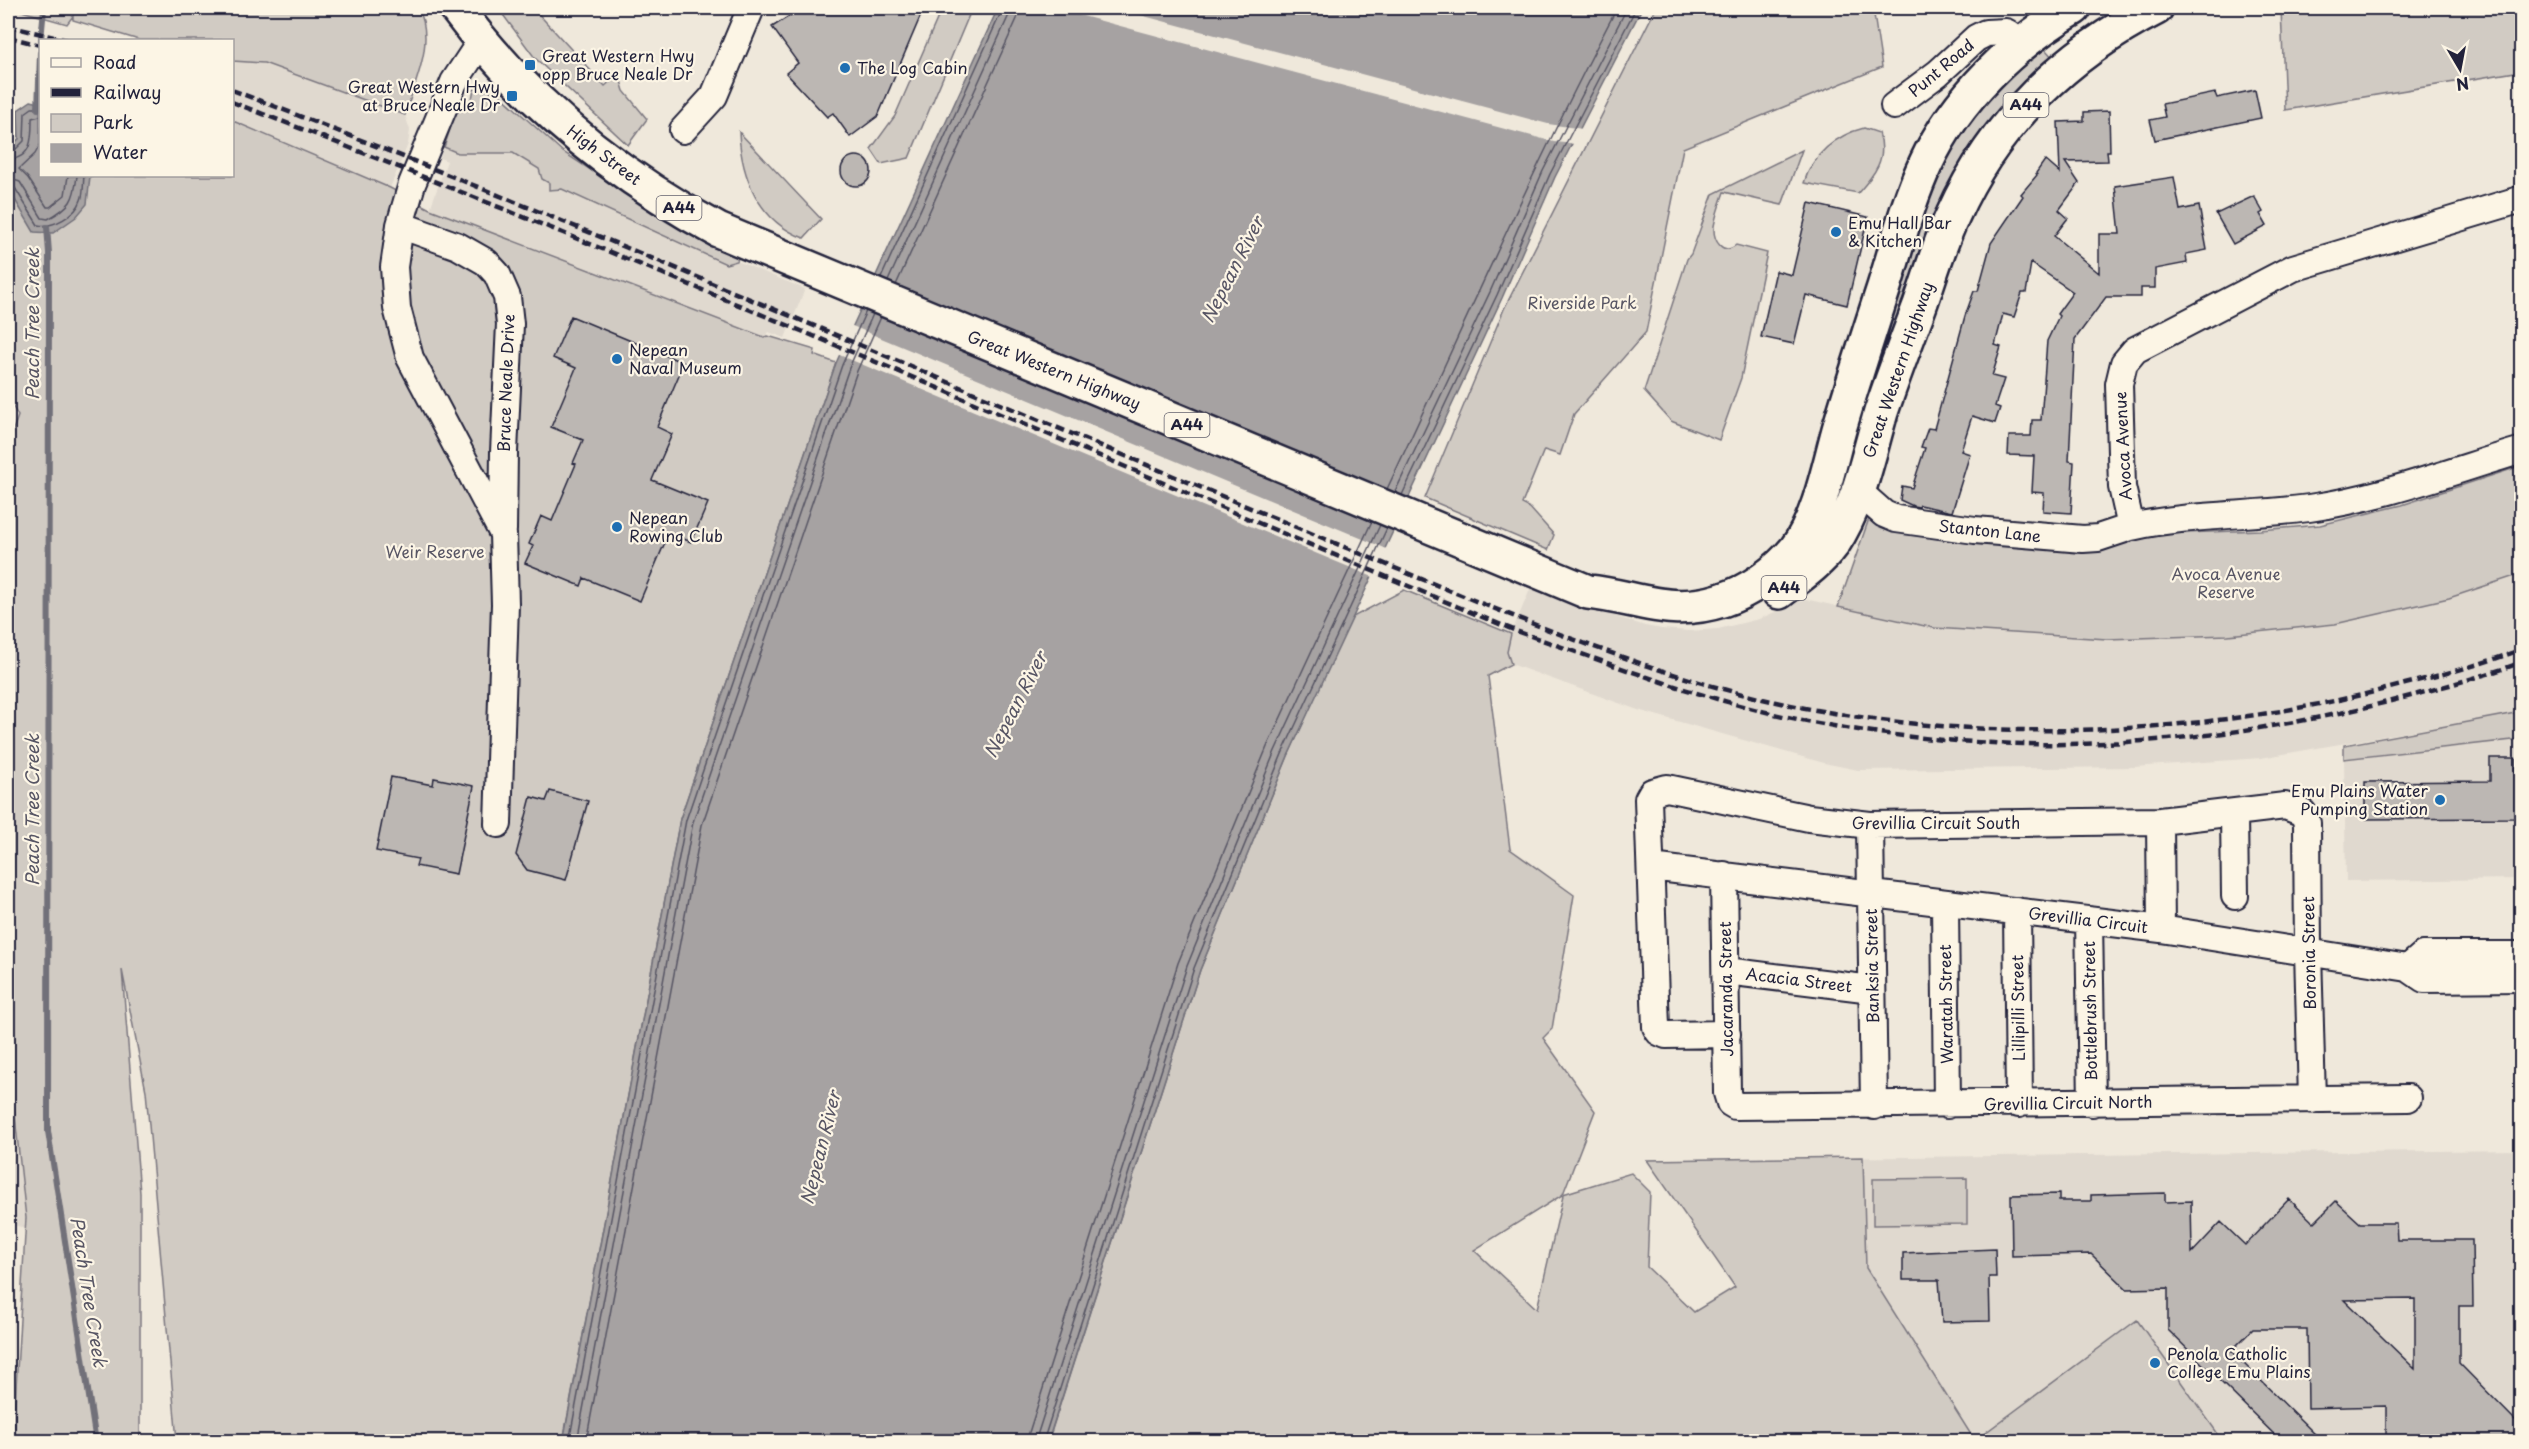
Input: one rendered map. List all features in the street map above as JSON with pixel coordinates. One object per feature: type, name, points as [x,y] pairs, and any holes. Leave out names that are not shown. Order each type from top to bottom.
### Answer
[{"type":"highway","name":"High Street","points":[[456,8],[481,41],[537,101],[625,173],[698,219],[785,259]]},
{"type":"highway","name":"Great Western Highway","points":[[785,259],[1588,591],[1666,607],[1710,603],[1755,585],[1770,574],[1796,549],[1813,517],[1907,210],[1926,162],[1965,102],[2004,59],[2074,8]]},
{"type":"highway","name":"Great Western Highway","points":[[1588,591],[1599,603],[1651,618],[1706,619],[1756,604],[1779,592],[1800,576],[1832,545],[1858,491],[1882,410],[1940,243],[1973,176],[1988,152],[2051,78],[2096,42],[2156,8]]},
{"type":"street","points":[[683,130],[714,96],[751,8]]},
{"type":"street","name":"Punt Road","points":[[1894,106],[1938,73],[1976,38],[1986,33],[2006,32],[2022,44]]},
{"type":"street","name":"Bruce Neale Drive","points":[[481,41],[454,82],[412,184],[400,225],[394,267],[399,316],[410,358],[503,534]]},
{"type":"street","name":"Avoca Avenue","points":[[2131,527],[2122,487],[2119,384],[2124,363],[2135,350],[2293,268],[2522,199]]},
{"type":"street","name":"Bruce Neale Drive","points":[[400,225],[458,246],[486,262],[497,274],[507,297],[510,324],[504,452],[505,604],[498,824]]},
{"type":"street","points":[[2131,527],[2161,520],[2309,508],[2362,498],[2522,450]]},
{"type":"street","name":"Stanton Lane","points":[[1858,491],[1884,514],[1896,519],[1975,530],[2083,539],[2098,538],[2131,527]]},
{"type":"street","name":"Grevillia Circuit South","points":[[1651,867],[1648,799],[1652,792],[1658,789],[1684,791],[1809,818],[1870,825],[2160,820],[2285,806],[2298,809]]},
{"type":"street","name":"Boronia Street","points":[[2298,809],[2303,813],[2307,823],[2312,1100]]},
{"type":"street","points":[[2234,813],[2235,896]]},
{"type":"street","points":[[2160,820],[2161,929]]},
{"type":"street","name":"Banksia Street","points":[[1870,825],[1874,1106]]},
{"type":"street","points":[[1651,867],[1656,1027],[1659,1032],[1666,1035],[1727,1034]]},
{"type":"street","name":"Grevillia Circuit","points":[[1651,867],[2161,929],[2408,968],[2424,979],[2522,978]]},
{"type":"street","name":"Jacaranda Street","points":[[1724,875],[1730,1103]]},
{"type":"street","name":"Waratah Street","points":[[1945,903],[1947,1105]]},
{"type":"street","name":"Lillipilli Street","points":[[2017,911],[2019,1104]]},
{"type":"street","name":"Bottlebrush Street","points":[[2089,920],[2092,1103]]},
{"type":"street","points":[[2408,968],[2423,955],[2522,955]]},
{"type":"street","name":"Acacia Street","points":[[1726,971],[1872,989]]},
{"type":"street","name":"Grevillia Circuit North","points":[[1730,1103],[1744,1108],[2408,1098]]},
{"type":"shaded area","points":[[234,61],[264,63],[405,115],[410,130],[408,144],[390,188],[234,121]]},
{"type":"shaded area","points":[[444,147],[458,153],[513,153],[539,169],[542,179],[549,183],[550,190],[562,189],[726,264],[737,261],[805,289],[785,338],[769,332],[764,337],[430,209],[447,161],[440,158]]},
{"type":"shaded area","points":[[2521,574],[2521,712],[2261,758],[2134,767],[1858,770],[1824,763],[1638,710],[1511,664],[1507,652],[1511,634],[1534,580],[1543,583],[1544,593],[1645,626],[1662,629],[1689,631],[1718,629],[1759,619],[1805,599],[1934,628],[2107,639],[2228,635],[2335,624],[2449,598]]},
{"type":"shaded area","points":[[2521,739],[2521,879],[2346,881],[2344,759]]},
{"type":"shaded area","points":[[8,1052],[26,1218],[26,1228],[8,1224]]},
{"type":"shaded area","name":"Penola Catholic College Emu Plains","points":[[2521,1150],[2521,1441],[1844,1441],[1647,1160]]},
{"type":"shaded area","points":[[8,1360],[15,1404],[15,1441],[8,1441]]},
{"type":"green space","points":[[11,8],[418,8],[425,34],[422,61],[405,115],[264,63],[234,61],[234,39],[136,39],[73,20],[73,16],[67,24]]},
{"type":"green space","points":[[498,8],[533,8],[605,86],[619,74],[624,91],[647,119],[628,145],[535,58]]},
{"type":"green space","points":[[942,8],[972,8],[909,158],[881,164],[871,149],[895,116]]},
{"type":"green space","name":"Riverside Park","points":[[1656,8],[1873,8],[1882,67],[1683,148],[1646,332],[1574,414],[1560,455],[1544,450],[1522,504],[1530,508],[1554,535],[1548,550],[1425,498],[1504,309]]},
{"type":"green space","points":[[2281,8],[2521,8],[2521,71],[2285,110]]},
{"type":"green space","points":[[2038,41],[2053,58],[1990,123],[1970,150],[1939,205],[1922,250],[1845,500],[1826,515],[1908,245],[1948,141]]},
{"type":"green space","points":[[483,88],[500,95],[563,152],[623,191],[661,215],[740,252],[737,261],[726,264],[562,189],[549,190],[549,183],[542,179],[539,169],[513,153],[458,153],[444,147],[457,112],[461,106],[472,99],[474,89]]},
{"type":"green space","points":[[8,103],[18,110],[19,139],[8,148]]},
{"type":"green space","name":"Weir Reserve","points":[[234,121],[390,188],[430,209],[764,337],[768,336],[815,350],[814,355],[836,363],[680,819],[563,1441],[177,1441],[146,1091],[122,970],[140,1193],[140,1441],[15,1441],[15,1404],[26,1218],[8,1052],[8,444],[18,416],[8,398],[8,188],[21,208],[67,177],[234,177]]},
{"type":"green space","points":[[1864,128],[1879,133],[1882,150],[1878,166],[1858,193],[1804,183],[1813,164],[1826,148],[1844,136]]},
{"type":"green space","points":[[739,132],[821,219],[804,238],[788,231],[775,221],[755,196],[744,165]]},
{"type":"green space","points":[[1802,150],[1782,205],[1724,192],[1717,213],[1714,232],[1717,242],[1723,248],[1727,249],[1736,245],[1767,253],[1741,378],[1719,440],[1671,421],[1644,391],[1687,259],[1691,254],[1713,194]]},
{"type":"green space","name":"Avoca Avenue Reserve","points":[[2521,466],[2521,574],[2449,598],[2335,624],[2228,635],[2107,639],[1934,628],[1838,607],[1871,513],[2159,534],[2260,530],[2320,525],[2402,505]]},
{"type":"green space","points":[[1404,590],[1511,634],[1507,652],[1511,664],[1488,676],[1510,849],[1574,895],[1552,1029],[1543,1038],[1595,1111],[1563,1194],[1631,1173],[1650,1192],[1647,1267],[1694,1312],[1735,1287],[1647,1160],[1863,1157],[1866,1268],[1975,1441],[1048,1442],[1200,970],[1288,756],[1351,618]],"holes":[[[1563,1196],[1537,1309],[1474,1250]]]},
{"type":"green space","points":[[2521,712],[2521,739],[2344,759],[2344,745]]},
{"type":"green space","points":[[1967,1178],[1967,1224],[1873,1225],[1873,1179]]},
{"type":"green space","points":[[2137,1320],[2223,1441],[1984,1441],[1981,1436]]},
{"type":"water","name":"Nepean River","points":[[998,8],[1642,8],[1555,177],[1502,298],[1288,756],[1200,970],[1048,1441],[563,1442],[680,819],[836,363]]},
{"type":"water","points":[[31,101],[39,103],[39,177],[90,177],[87,204],[76,217],[53,233],[34,232],[8,188],[8,148],[19,139],[18,110]]},
{"type":"pier","points":[[1053,8],[1114,8],[1548,124],[1583,129],[1575,144],[1554,142]]},
{"type":"pier","points":[[850,325],[1387,549],[1373,577],[837,354]]},
{"type":"building","name":"The Log Cabin","points":[[802,8],[924,8],[878,116],[850,137],[833,113],[827,117],[786,73],[798,63],[772,27]]},
{"type":"building","points":[[2255,90],[2261,118],[2155,140],[2150,120],[2165,117],[2162,104],[2215,93],[2217,98]]},
{"type":"building","points":[[2109,111],[2108,161],[2065,162],[2079,183],[2059,210],[2068,218],[2054,236],[2099,273],[2099,234],[2120,234],[2115,186],[2174,177],[2180,210],[2199,206],[2207,250],[2186,254],[2187,263],[2155,269],[2155,288],[2141,288],[2141,297],[2106,297],[2075,339],[2069,461],[2074,462],[2071,513],[2043,511],[2044,493],[2032,492],[2034,456],[2008,455],[2009,436],[2031,436],[2032,420],[2041,420],[2047,341],[2059,316],[2057,314],[2073,292],[2031,263],[2026,293],[2022,293],[2014,317],[2003,314],[1995,345],[2001,347],[1992,376],[2004,379],[1995,406],[2000,408],[1995,423],[1972,416],[1961,451],[1970,454],[1952,512],[1920,505],[1919,507],[1913,506],[1900,500],[1902,486],[1912,488],[1925,448],[1921,447],[1928,428],[1934,429],[1965,316],[1974,291],[1978,291],[1991,243],[2045,160],[2060,173],[2058,122],[2084,121],[2084,112]]},
{"type":"building","points":[[856,156],[867,160],[871,171],[867,182],[856,186],[845,182],[841,171],[845,160]]},
{"type":"building","points":[[2254,196],[2263,212],[2260,214],[2267,226],[2233,244],[2216,214]]},
{"type":"building","points":[[1809,203],[1868,217],[1847,305],[1806,295],[1794,344],[1761,337],[1776,271],[1792,275]]},
{"type":"building","points":[[571,316],[684,363],[657,427],[672,434],[652,480],[708,503],[691,542],[669,533],[640,601],[584,578],[581,586],[525,563],[533,546],[529,544],[541,516],[552,521],[576,464],[573,463],[583,440],[551,427],[576,368],[553,358]]},
{"type":"building","name":"Emu Plains Water Pumping Station","points":[[2490,758],[2515,758],[2515,818],[2365,819],[2365,782],[2490,781]]},
{"type":"building","points":[[391,777],[433,785],[434,778],[474,786],[456,874],[416,866],[418,859],[376,851]]},
{"type":"building","points":[[550,791],[588,801],[566,880],[527,870],[516,855],[531,797],[546,801]]},
{"type":"building","points":[[2165,1193],[2165,1202],[2191,1201],[2192,1253],[2221,1222],[2245,1245],[2289,1199],[2314,1223],[2336,1201],[2360,1223],[2396,1223],[2397,1240],[2472,1240],[2473,1306],[2459,1306],[2459,1363],[2516,1421],[2517,1442],[2386,1442],[2386,1406],[2308,1408],[2307,1329],[2253,1329],[2231,1351],[2323,1442],[2282,1442],[2168,1330],[2168,1288],[2127,1289],[2091,1254],[2012,1256],[2011,1195],[2059,1194],[2059,1201],[2091,1201],[2091,1195]],"holes":[[[2415,1299],[2415,1369],[2344,1300]]]},
{"type":"building","points":[[1995,1249],[1996,1277],[1989,1277],[1990,1321],[1942,1322],[1939,1280],[1903,1280],[1903,1253]]},
{"type":"waterway","name":"Peach Tree Creek","points":[[41,39],[44,8]]},
{"type":"waterway","name":"Peach Tree Creek","points":[[38,109],[39,81]]},
{"type":"waterway","name":"Peach Tree Creek","points":[[47,227],[49,253],[48,1131],[96,1442]]},
{"type":"railway","points":[[8,26],[63,39]]},
{"type":"railway","points":[[8,37],[39,45]]},
{"type":"railway","points":[[234,91],[554,218],[1508,614],[1588,645],[1709,685],[1793,705],[1879,720],[1968,728],[2057,730],[2146,727],[2235,718],[2321,704],[2449,672],[2522,649]]},
{"type":"railway","points":[[234,103],[716,295],[1516,631],[1655,680],[1761,711],[1874,732],[1952,741],[2030,744],[2109,743],[2187,737],[2265,727],[2342,713],[2418,694],[2522,662]]},
{"type":"place","name":"Great Western Hwy opp Bruce Neale Dr","points":[[530,65]]},
{"type":"place","name":"The Log Cabin","points":[[845,68]]},
{"type":"place","name":"Great Western Hwy at Bruce Neale Dr","points":[[512,96]]},
{"type":"place","name":"Emu Hall Bar & Kitchen","points":[[1836,232]]},
{"type":"place","name":"Nepean Naval Museum","points":[[617,359]]},
{"type":"place","name":"Nepean Rowing Club","points":[[617,527]]},
{"type":"place","name":"Emu Plains Water Pumping Station","points":[[2440,800]]},
{"type":"place","name":"Penola Catholic College Emu Plains","points":[[2155,1363]]}]
